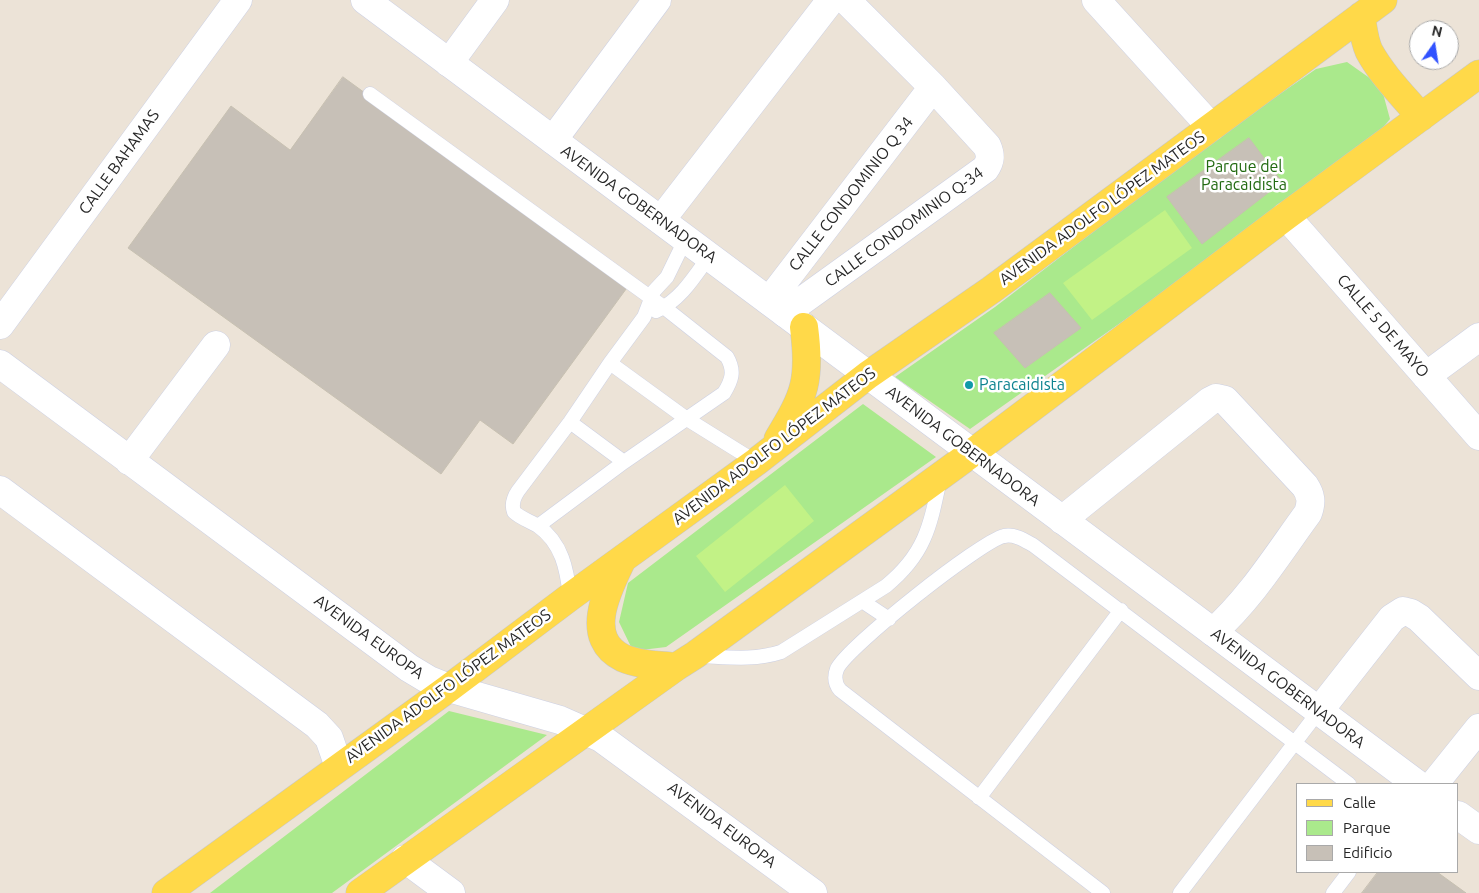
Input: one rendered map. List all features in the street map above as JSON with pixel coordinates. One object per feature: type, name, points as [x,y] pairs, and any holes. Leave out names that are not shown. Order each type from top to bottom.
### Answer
[{"type":"main road","name":"AVENIDA ADOLFO LÓPEZ MATEOS","points":[[166,893],[762,458],[868,375],[991,290],[1211,128],[1360,8],[1383,0]]},
{"type":"main road","points":[[1360,8],[1363,31],[1369,50],[1421,116]]},
{"type":"main road","points":[[365,890],[405,859],[686,661],[972,453],[1286,216],[1479,74]]},
{"type":"main road","points":[[762,458],[793,414],[806,380],[808,355],[786,314]]},
{"type":"main road","points":[[623,559],[611,584],[600,623],[605,642],[624,658],[655,665],[686,661]]},
{"type":"street","name":"CALLE BAHAMAS","points":[[0,324],[238,0]]},
{"type":"street","name":"AVENIDA GOBERNADORA","points":[[365,0],[1416,783]]},
{"type":"street","points":[[448,63],[496,0]]},
{"type":"street","points":[[553,140],[657,0]]},
{"type":"street","points":[[662,220],[831,0]]},
{"type":"street","name":"CALLE CONDOMINIO Q-34","points":[[786,314],[985,169],[988,164],[990,153],[987,146],[933,87],[846,0]]},
{"type":"street","points":[[1096,0],[1211,128]]},
{"type":"street","name":"CALLE CONDOMINIO Q 34","points":[[786,314],[933,87]]},
{"type":"street","name":"CALLE 5 DE MAYO","points":[[1286,216],[1479,436]]},
{"type":"street","points":[[1426,376],[1479,337]]},
{"type":"street","points":[[129,462],[216,345]]},
{"type":"street","name":"AVENIDA EUROPA","points":[[0,364],[129,462],[409,668],[429,680],[449,688],[552,718],[586,730],[615,746],[813,893]]},
{"type":"street","points":[[1062,520],[1210,400],[1216,398],[1226,400],[1305,486],[1310,493],[1311,501],[1308,513],[1246,599],[1213,632]]},
{"type":"street","points":[[0,490],[318,725],[329,738],[339,767]]},
{"type":"street","points":[[1319,711],[1392,618],[1403,611],[1419,618],[1479,676]]},
{"type":"street","points":[[1435,783],[1479,728]]},
{"type":"street","points":[[1459,816],[1479,830]]},
{"type":"street","points":[[405,859],[451,893]]},
{"type":"lane","points":[[370,94],[665,308],[732,364],[731,382],[724,393],[624,462],[538,526]]},
{"type":"lane","points":[[570,597],[564,560],[550,538],[538,526],[514,512],[512,508],[514,499],[518,490],[570,422],[644,317],[650,298],[667,277],[686,238]]},
{"type":"lane","points":[[644,317],[665,308],[676,299],[710,256]]},
{"type":"lane","points":[[610,363],[687,419],[762,458]]},
{"type":"lane","points":[[570,422],[624,462]]},
{"type":"lane","points":[[686,661],[764,657],[780,652],[886,586],[900,574],[916,554],[931,522],[942,474]]},
{"type":"lane","points":[[1104,893],[836,685],[836,671],[850,651],[926,588],[972,554],[997,539],[1005,536],[1014,536],[1033,545],[1348,783]]},
{"type":"lane","points":[[862,601],[889,619]]},
{"type":"lane","points":[[980,798],[1121,610]]},
{"type":"lane","points":[[1180,893],[1319,711]]},
{"type":"lane","points":[[1333,893],[1348,873]]},
{"type":"green space","name":"Parque del Paracaidista","points":[[1347,62],[1381,86],[1390,119],[1364,151],[970,429],[895,377],[995,307],[1212,141],[1316,69]]},
{"type":"green space","points":[[1165,210],[1192,248],[1092,320],[1063,283]]},
{"type":"green space","points":[[863,404],[936,457],[666,647],[633,651],[619,622],[628,583]]},
{"type":"green space","points":[[785,485],[814,521],[725,592],[696,556]]},
{"type":"green space","points":[[449,711],[547,735],[332,893],[210,893]]},
{"type":"building","points":[[343,77],[629,285],[513,444],[480,420],[441,474],[128,248],[231,106],[290,150]]},
{"type":"building","points":[[1249,138],[1282,182],[1202,244],[1167,197]]},
{"type":"building","points":[[1050,293],[1081,328],[1025,368],[994,333]]},
{"type":"building","points":[[1377,873],[1438,873],[1466,893],[1362,893]]},
{"type":"place","name":"Paracaidista","points":[[969,385]]}]
